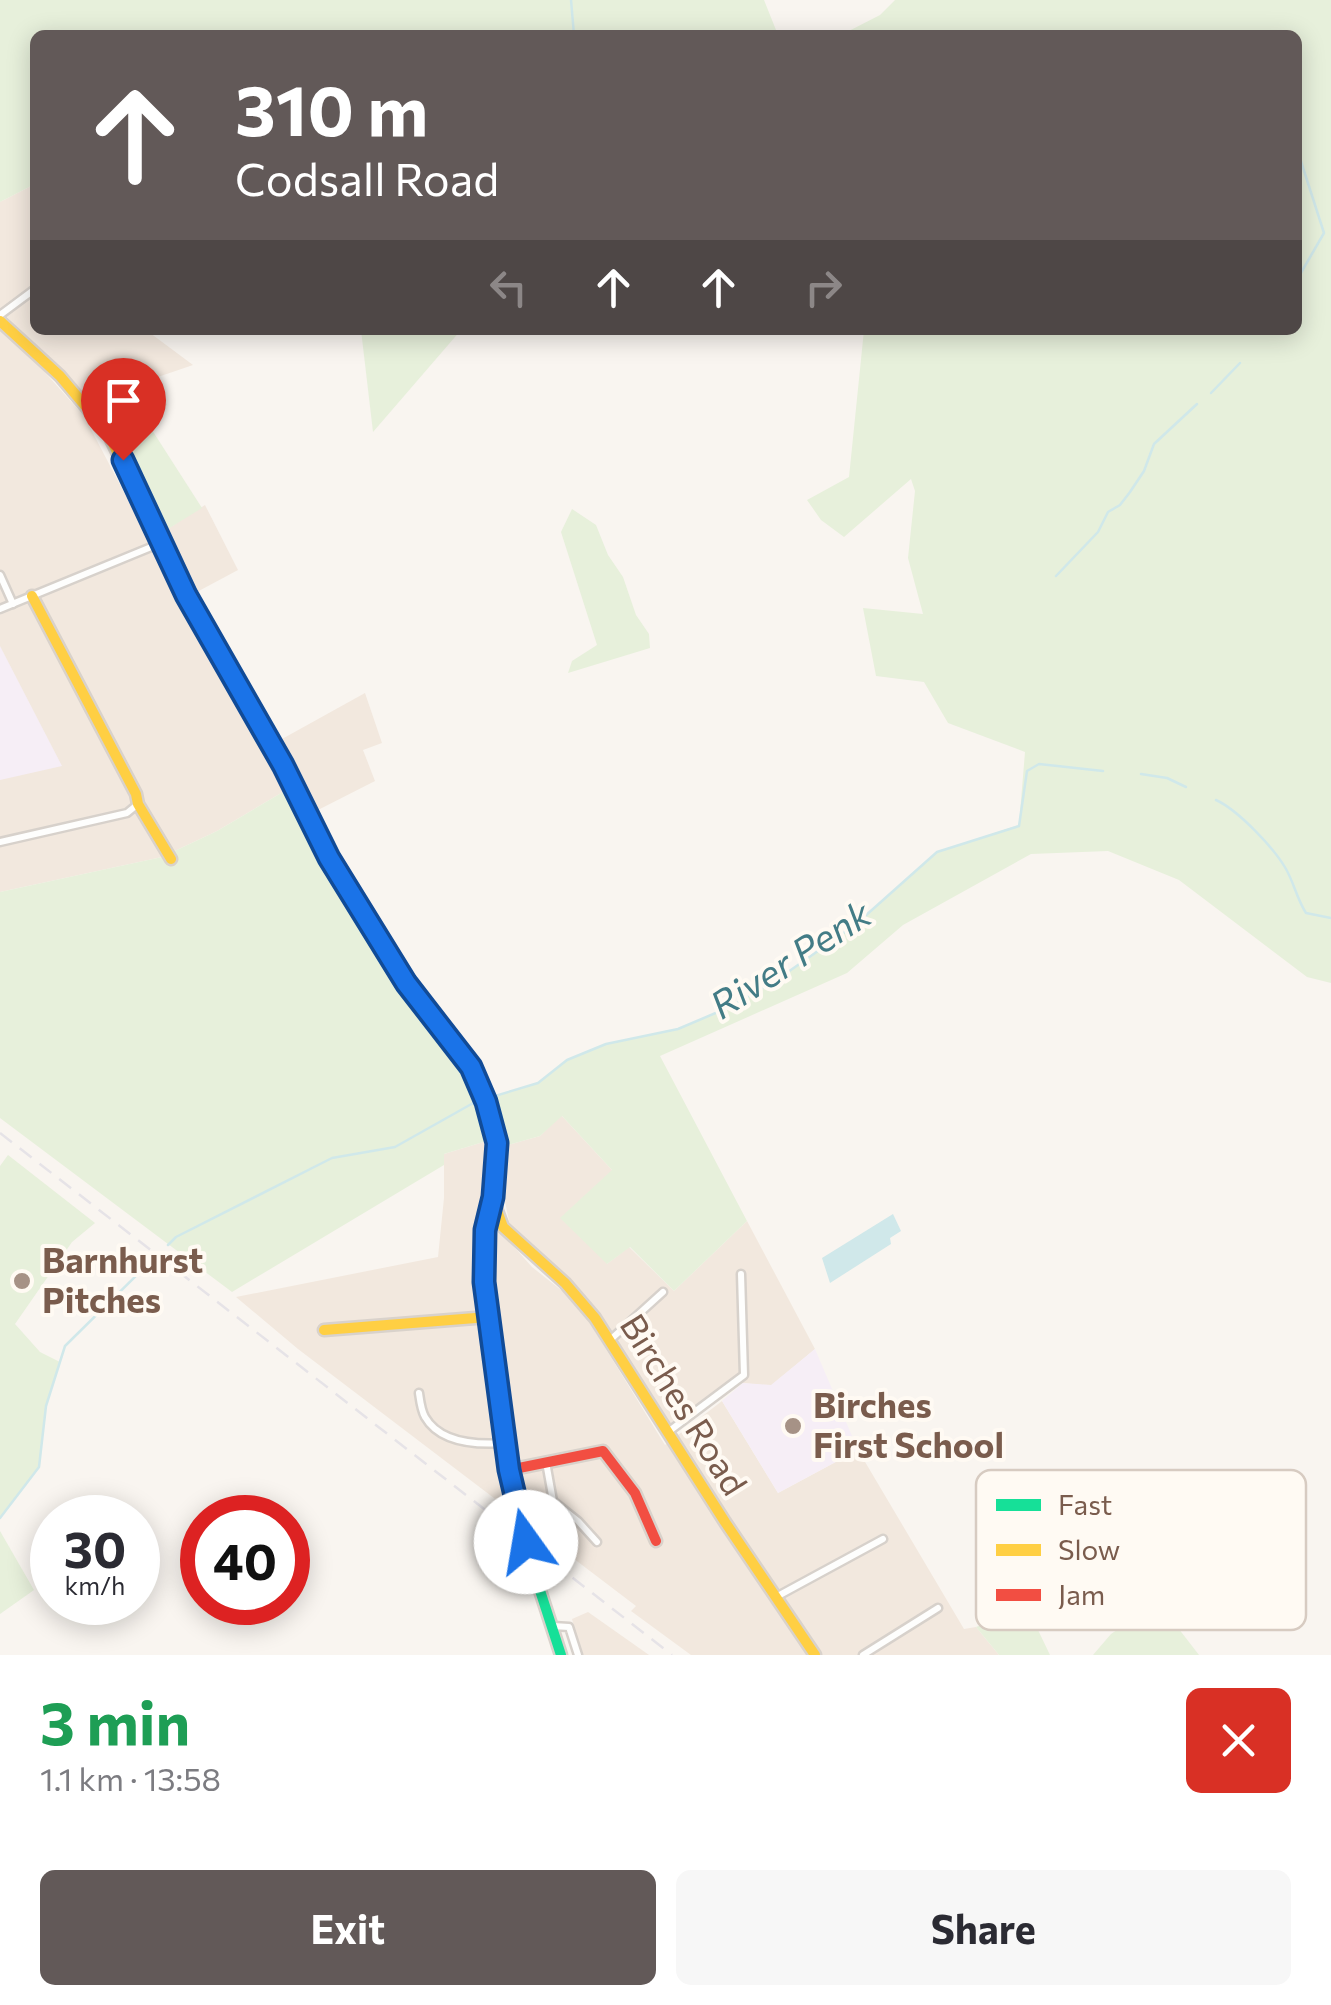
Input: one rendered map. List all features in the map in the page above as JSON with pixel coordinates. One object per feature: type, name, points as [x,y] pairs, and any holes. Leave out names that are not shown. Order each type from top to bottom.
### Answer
[{"type":"street","points":[[30,293],[0,318],[96,417],[123,460],[186,595],[259,721],[329,858],[406,983],[471,1067],[486,1102],[497,1143],[484,1247],[488,1317],[505,1443],[532,1566],[561,1655]]},
{"type":"street","points":[[0,609],[162,543]]},
{"type":"street","points":[[0,575],[13,604]]},
{"type":"street","points":[[32,596],[138,804],[171,858]]},
{"type":"street","points":[[0,842],[127,813],[138,804]]},
{"type":"street","name":"Birches Road","points":[[493,1197],[503,1226],[525,1250],[565,1282],[609,1341],[809,1653]]},
{"type":"street","points":[[667,1433],[744,1375],[740,1274]]},
{"type":"street","points":[[609,1341],[663,1292]]},
{"type":"street","points":[[324,1330],[488,1317]]},
{"type":"street","points":[[419,1393],[424,1416],[445,1434],[460,1441],[505,1443]]},
{"type":"street","points":[[509,1470],[606,1452],[652,1525],[656,1540]]},
{"type":"street","points":[[546,1462],[554,1501],[597,1542]]},
{"type":"street","points":[[776,1597],[883,1539]]},
{"type":"street","points":[[863,1655],[878,1651],[938,1608]]},
{"type":"street","points":[[553,1626],[569,1627],[578,1655]]},
{"type":"shaded area","points":[[30,187],[30,335],[153,335],[193,365],[155,378],[167,405],[113,428],[56,364],[0,310],[0,202]]},
{"type":"shaded area","points":[[0,330],[84,416],[172,584],[288,789],[217,831],[162,857],[0,892]]},
{"type":"shaded area","points":[[205,505],[238,570],[195,593],[163,532]]},
{"type":"shaded area","points":[[0,646],[62,766],[0,780]]},
{"type":"shaded area","points":[[365,693],[382,743],[363,750],[375,781],[316,811],[282,739]]},
{"type":"shaded area","points":[[561,1115],[612,1170],[607,1264],[629,1247],[674,1291],[747,1221],[815,1349],[771,1386],[736,1379],[669,1424],[604,1322],[574,1285],[510,1226],[501,1182],[504,1146],[540,1136]]},
{"type":"shaded area","points":[[490,1140],[479,1244],[495,1418],[506,1416],[488,1274],[492,1222],[532,1267],[585,1315],[665,1445],[722,1401],[778,1493],[858,1450],[964,1629],[976,1627],[999,1655],[691,1655],[631,1611],[636,1606],[298,1349],[236,1297],[438,1257],[444,1154]]},
{"type":"shaded area","name":"Birches First School","points":[[815,1349],[858,1450],[778,1493],[722,1401],[743,1383],[771,1385]]},
{"type":"shaded area","points":[[588,1612],[649,1655],[582,1655],[572,1619]]},
{"type":"green space","points":[[0,0],[764,0],[776,30],[30,30],[30,187],[0,202]]},
{"type":"green space","points":[[895,0],[1331,0],[1331,983],[1307,977],[1179,880],[1108,851],[1031,854],[903,925],[847,973],[660,1056],[747,1221],[674,1291],[630,1247],[607,1264],[560,1218],[612,1170],[562,1116],[540,1136],[504,1146],[488,1098],[538,1083],[567,1060],[606,1044],[678,1029],[732,1006],[855,925],[937,852],[1019,825],[1025,752],[948,723],[924,682],[876,676],[863,608],[923,614],[908,558],[915,491],[911,479],[844,537],[821,520],[807,500],[849,477],[863,335],[1302,335],[1302,30],[851,30],[880,15]]},
{"type":"green space","points":[[362,335],[457,335],[373,432]]},
{"type":"green space","points":[[143,416],[202,508],[163,532],[113,428]]},
{"type":"green space","points":[[572,509],[596,525],[608,555],[623,577],[636,615],[649,634],[650,648],[568,673],[572,661],[597,645],[561,532]]},
{"type":"green space","points":[[288,789],[355,919],[410,1004],[462,1072],[490,1140],[444,1154],[444,1165],[232,1292],[0,1118],[0,892],[162,857],[217,831]]},
{"type":"green space","name":"Barnhurst Pitches","points":[[8,1155],[95,1223],[72,1242],[15,1324],[40,1352],[60,1362],[46,1406],[39,1467],[0,1519],[0,1166]]},
{"type":"green space","points":[[0,1531],[30,1583],[30,1593],[0,1614]]},
{"type":"green space","points":[[978,1630],[1038,1630],[1050,1655],[999,1655]]},
{"type":"green space","points":[[1117,1630],[1180,1630],[1199,1655],[1093,1655]]},
{"type":"water","points":[[893,1214],[901,1231],[890,1238],[891,1244],[830,1283],[822,1258]]},
{"type":"waterway","points":[[571,0],[574,30]]},
{"type":"waterway","points":[[1302,164],[1324,233],[1302,271]]},
{"type":"waterway","points":[[1211,393],[1240,363]]},
{"type":"waterway","points":[[1056,576],[1098,532],[1108,512],[1130,492],[1144,471],[1154,444],[1197,404]]},
{"type":"waterway","name":"River Penk","points":[[168,1245],[176,1237],[332,1158],[395,1147],[475,1102],[538,1083],[567,1060],[606,1044],[678,1029],[732,1006],[855,925],[937,852],[1019,826],[1027,771],[1039,764],[1103,771]]},
{"type":"waterway","name":"River Penk","points":[[1141,774],[1167,778],[1186,787]]},
{"type":"waterway","name":"River Penk","points":[[1216,800],[1245,821],[1273,851],[1286,869],[1306,913],[1331,918]]},
{"type":"waterway","name":"River Penk","points":[[0,1518],[39,1467],[46,1406],[65,1346],[148,1264]]},
{"type":"railway","points":[[0,1133],[672,1655]]},
{"type":"traffic: fast","points":[[283,764],[329,858],[406,983],[471,1067],[486,1101],[497,1143],[493,1197],[483,1247],[488,1317],[509,1470],[532,1566],[561,1655]]},
{"type":"traffic: slow","points":[[0,321],[60,376],[108,433],[186,595],[283,764]]},
{"type":"traffic: slow","points":[[32,596],[138,804],[171,859]]},
{"type":"traffic: slow","points":[[493,1200],[503,1227],[565,1283],[595,1318],[815,1655]]},
{"type":"traffic: slow","points":[[324,1330],[488,1317]]},
{"type":"traffic: jam","points":[[509,1470],[603,1451],[635,1493],[656,1541]]},
{"type":"place","name":"Barnhurst Pitches","points":[[22,1281]]},
{"type":"place","name":"Birches First School","points":[[793,1426]]},
{"type":"route","points":[[123,460],[186,595],[283,765],[329,858],[406,983],[471,1067],[486,1102],[497,1143],[493,1197],[485,1230],[484,1282],[509,1470],[526,1542]]}]
